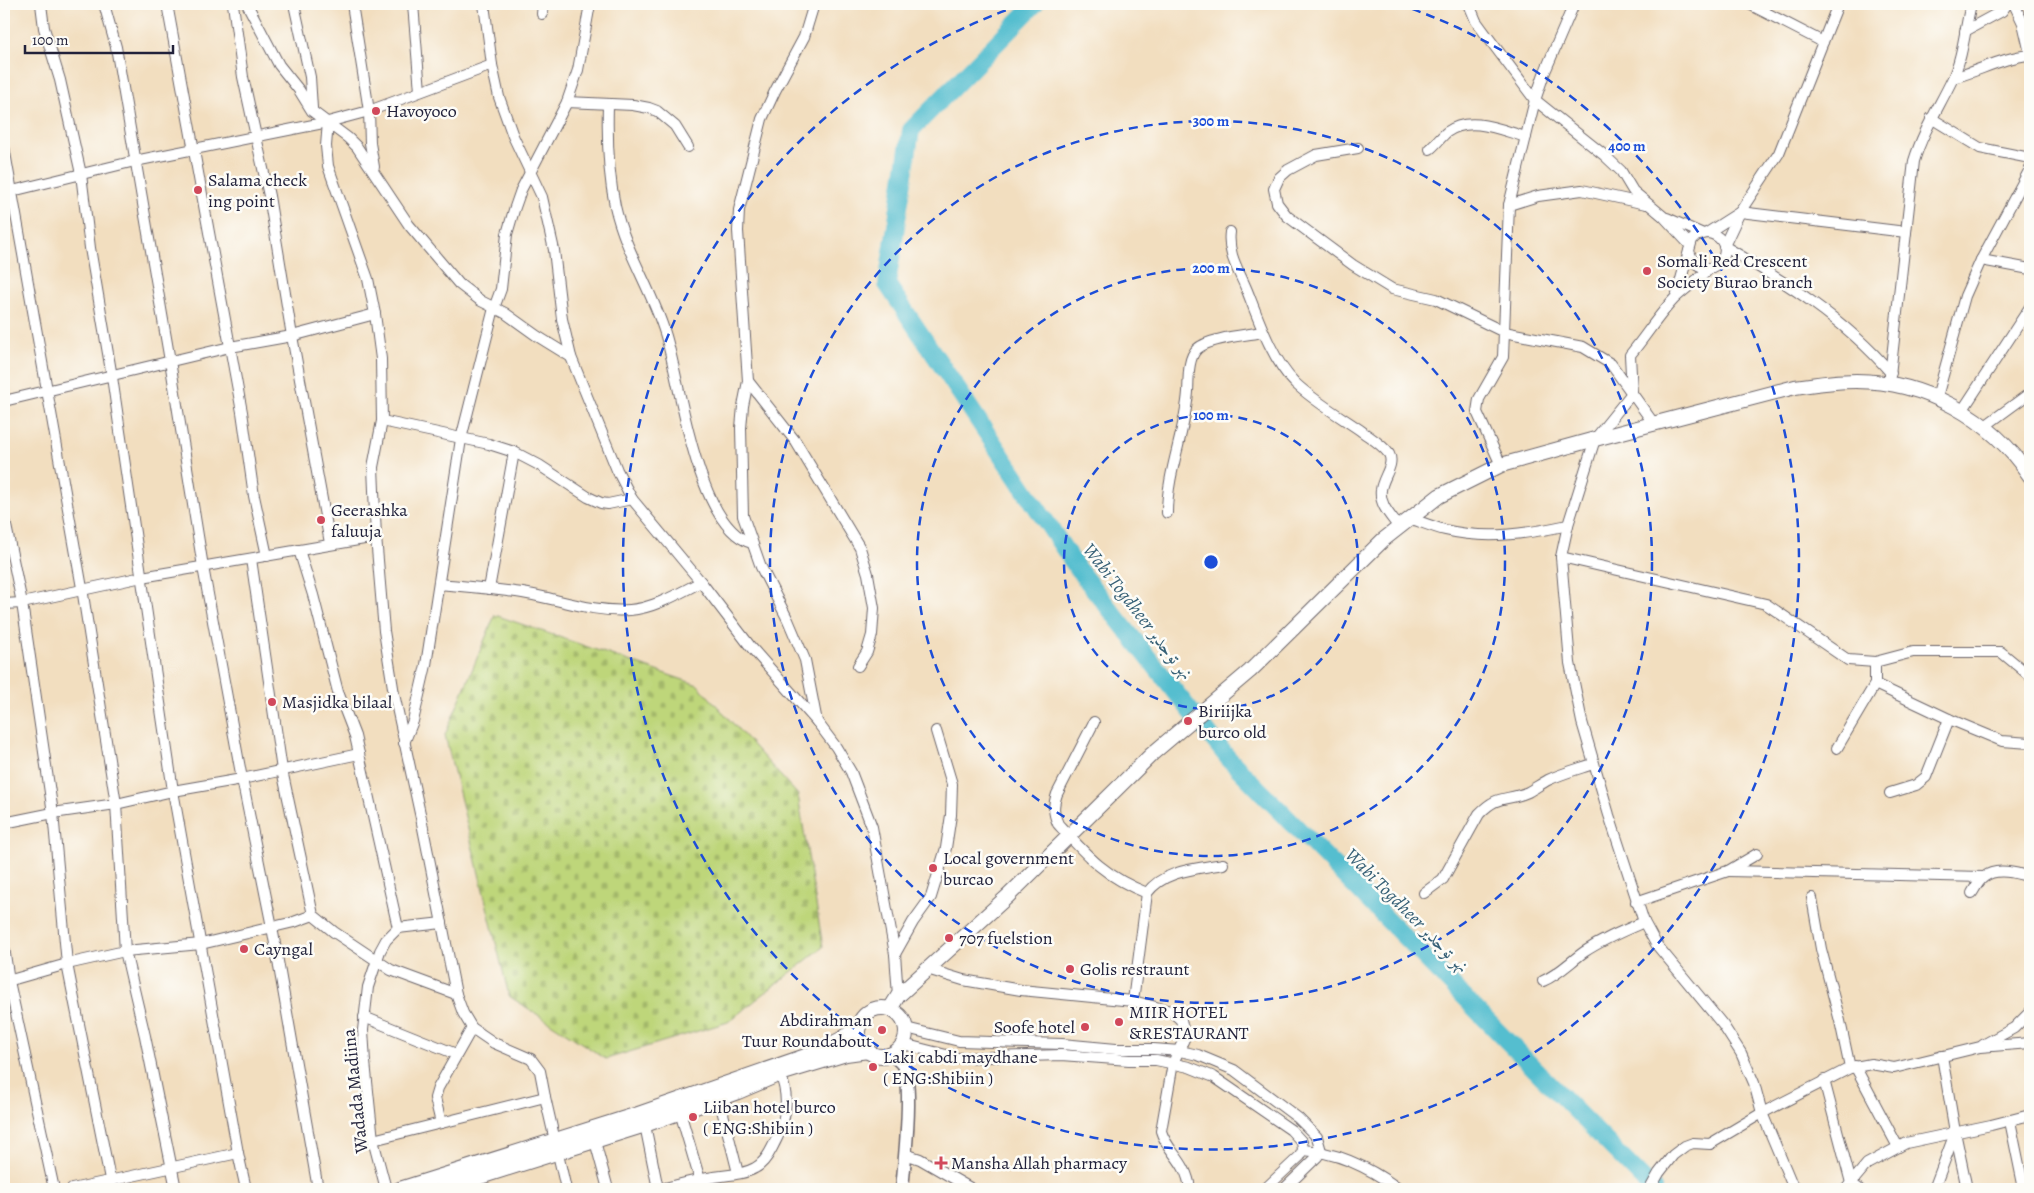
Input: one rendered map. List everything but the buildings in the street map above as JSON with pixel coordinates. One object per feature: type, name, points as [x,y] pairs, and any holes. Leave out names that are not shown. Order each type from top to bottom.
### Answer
[{"type":"highway","points":[[890,1010],[898,996],[1008,896],[1152,754],[1250,671],[1403,522],[1439,496],[1502,466],[1595,439],[1795,387],[1828,382],[1890,378],[1937,397],[1985,426],[2016,457],[2030,476]]},
{"type":"highway","points":[[593,1135],[635,1115],[814,1053],[843,1038],[859,1027],[867,1013],[882,1008],[897,1014],[903,1020],[906,1028],[903,1044],[891,1054],[875,1055],[862,1044],[859,1036],[859,1027]]},
{"type":"highway","points":[[400,1189],[593,1135],[645,1125],[780,1074],[846,1054],[868,1051]]},
{"type":"highway","points":[[451,1188],[556,1146]]},
{"type":"main road","points":[[891,1054],[903,1064],[906,1074],[907,1109],[902,1189]]},
{"type":"street","points":[[41,4],[44,28],[60,80],[81,174],[90,248],[112,377],[173,791],[246,1189]]},
{"type":"street","points":[[104,4],[116,47],[170,361],[202,567],[272,927],[318,1189]]},
{"type":"street","points":[[167,4],[242,412],[254,496],[267,556]]},
{"type":"street","points":[[233,4],[236,32],[255,136],[271,206],[292,336],[330,543]]},
{"type":"street","points":[[248,4],[279,65],[299,90],[312,111],[328,122],[365,156],[375,176],[408,225],[454,278],[474,297],[505,313],[537,336],[572,356]]},
{"type":"street","points":[[294,4],[310,78],[312,111]]},
{"type":"street","points":[[352,4],[369,111],[370,143],[375,176]]},
{"type":"street","points":[[413,4],[420,91]]},
{"type":"street","points":[[484,4],[492,65],[506,118],[532,172],[542,197],[549,224],[558,275],[562,319],[572,356],[617,470],[632,499],[701,582],[750,646],[818,723],[836,747],[851,772],[872,827],[895,954],[898,996]]},
{"type":"street","points":[[404,743],[414,720],[426,665],[461,439],[494,308],[501,290],[507,234],[521,190],[567,102],[578,70],[590,4]]},
{"type":"street","points":[[814,4],[804,37],[762,120],[739,210],[738,231],[748,381],[741,428],[744,524],[760,567],[788,620],[805,660],[818,723]]},
{"type":"street","points":[[1470,4],[1476,20],[1534,100],[1604,155],[1621,171],[1633,191],[1664,216],[1704,233],[1718,236],[1724,246],[1795,288],[1840,322],[1872,350],[1890,378]]},
{"type":"street","points":[[1502,466],[1478,412],[1480,399],[1503,357],[1509,245],[1509,205],[1534,100],[1574,4]]},
{"type":"street","points":[[1749,4],[1823,42]]},
{"type":"street","points":[[1794,1189],[1762,1113],[1754,1083],[1741,1053],[1723,1025],[1656,944],[1636,902],[1623,854],[1593,764],[1582,722],[1570,663],[1561,557],[1568,525],[1595,439],[1632,393],[1630,355],[1676,298],[1723,258],[1724,246],[1740,212],[1780,153],[1838,4]]},
{"type":"street","points":[[1890,378],[1914,161],[1920,140],[1953,78],[1971,4]]},
{"type":"street","points":[[1965,31],[2002,11],[2007,4]]},
{"type":"street","points":[[1953,78],[1978,71],[2007,59],[2030,54],[2023,23],[2014,4]]},
{"type":"street","points":[[8,192],[135,161],[328,122],[369,111],[492,65]]},
{"type":"street","points":[[567,102],[633,105],[649,108],[675,126],[688,147]]},
{"type":"street","points":[[608,105],[607,145],[610,177],[616,207],[626,241],[648,289],[665,334],[696,462],[717,509],[728,526],[736,537],[752,543]]},
{"type":"street","points":[[1931,118],[1980,148],[2030,158]]},
{"type":"street","points":[[328,122],[326,146],[328,166],[366,273],[375,314],[380,359],[382,421],[373,467],[376,536],[385,640],[404,743],[456,994],[462,1013],[472,1028],[494,1043],[531,1059],[540,1071],[544,1097],[566,1189]]},
{"type":"street","points":[[1430,149],[1447,132],[1460,125],[1477,124],[1526,136]]},
{"type":"street","points":[[4,147],[8,192],[82,588],[116,804],[125,951],[145,1036],[176,1189]]},
{"type":"street","points":[[1358,148],[1316,155],[1288,170],[1279,178],[1274,189],[1277,203],[1287,216],[1353,265],[1392,289],[1436,299],[1504,332],[1583,347],[1611,364],[1654,424]]},
{"type":"street","points":[[1937,397],[1965,296],[1981,260],[2030,171]]},
{"type":"street","points":[[1509,205],[1538,196],[1582,190],[1649,205]]},
{"type":"street","points":[[1676,298],[1692,240],[1740,212],[1906,232]]},
{"type":"street","points":[[1664,216],[1690,248],[1691,257],[1699,266],[1710,268]]},
{"type":"street","points":[[1230,232],[1229,243],[1232,257],[1263,332],[1284,368],[1295,382],[1386,450],[1390,457],[1390,465],[1380,489],[1382,504],[1403,522],[1490,536],[1518,534],[1568,525]]},
{"type":"street","points":[[1981,260],[2030,269]]},
{"type":"street","points":[[1962,411],[2030,307]]},
{"type":"street","points":[[4,401],[112,377],[230,347],[292,336],[375,314]]},
{"type":"street","points":[[1167,513],[1170,477],[1179,446],[1187,399],[1191,357],[1196,350],[1210,341],[1263,332]]},
{"type":"street","points":[[748,381],[796,442],[860,548],[868,574],[874,608],[872,635],[866,652],[858,666]]},
{"type":"street","points":[[1985,426],[2030,393]]},
{"type":"street","points":[[382,421],[489,444],[514,452],[601,503],[608,504],[632,499]]},
{"type":"street","points":[[488,589],[514,452]]},
{"type":"street","points":[[4,516],[22,602],[53,812],[67,964],[112,1185]]},
{"type":"street","points":[[4,604],[142,577],[376,536]]},
{"type":"street","points":[[299,550],[338,692],[351,723],[398,928],[442,923]]},
{"type":"street","points":[[1561,557],[1766,604],[1848,660],[1875,662],[1913,652],[2001,652],[2030,676]]},
{"type":"street","points":[[251,559],[282,770],[314,915],[334,932],[376,960],[409,977],[456,994]]},
{"type":"street","points":[[440,584],[527,594],[616,611],[632,610],[668,598],[701,582]]},
{"type":"street","points":[[1837,748],[1875,684],[1875,662]]},
{"type":"street","points":[[1875,684],[1949,720],[2002,741],[2030,742]]},
{"type":"street","points":[[1890,793],[1916,785],[1926,777],[1949,720]]},
{"type":"street","points":[[1094,722],[1053,805],[1058,824],[1103,869],[1125,885],[1146,893]]},
{"type":"street","points":[[895,954],[913,922],[931,897],[946,848],[951,815],[952,784],[936,731]]},
{"type":"street","points":[[4,823],[53,812],[116,804],[359,754]]},
{"type":"street","points":[[1424,893],[1443,879],[1479,814],[1486,807],[1501,798],[1513,797],[1527,792],[1566,772],[1593,764]]},
{"type":"street","points":[[1636,902],[1728,872],[1757,854]]},
{"type":"street","points":[[1133,1001],[1146,893],[1158,881],[1175,873],[1223,864]]},
{"type":"street","points":[[1728,872],[1983,877]]},
{"type":"street","points":[[1972,893],[1983,877],[1992,872],[2004,872],[2030,877]]},
{"type":"street","points":[[1812,898],[1821,948],[1853,1067],[1898,1147]]},
{"type":"street","points":[[6,982],[67,964],[125,951],[201,944],[294,922],[314,915]]},
{"type":"street","points":[[1543,981],[1556,976],[1598,943],[1644,922]]},
{"type":"street","name":"Wadada Madiina","points":[[386,1189],[373,1140],[365,1062],[364,1017],[368,988],[376,960],[386,940],[398,928]]},
{"type":"street","points":[[4,947],[6,982],[54,1189]]},
{"type":"street","points":[[927,969],[964,980],[1020,990],[1133,1001],[1171,1011],[1181,1020],[1185,1037],[1173,1063],[1161,1131],[1164,1140],[1187,1172],[1190,1189]]},
{"type":"street","points":[[1980,1047],[2014,1028],[2030,1012]]},
{"type":"street","points":[[364,1017],[456,1054]]},
{"type":"street","points":[[441,1122],[436,1098],[438,1088],[472,1028]]},
{"type":"street","points":[[906,1028],[959,1040],[1062,1044],[1116,1049],[1153,1048],[1180,1051],[1216,1062],[1234,1070],[1310,1128],[1317,1137],[1321,1151]]},
{"type":"street","points":[[958,1058],[959,1040]]},
{"type":"street","points":[[1650,1189],[1659,1173],[1673,1155],[1685,1146],[1694,1143],[1710,1144],[1762,1113],[1853,1067],[1871,1064],[1894,1068],[1980,1047],[2030,1043]]},
{"type":"street","points":[[903,1044],[958,1058],[1060,1055],[1156,1060],[1189,1067],[1214,1078],[1297,1134],[1302,1142],[1303,1150],[1300,1156],[1267,1188]]},
{"type":"street","points":[[1060,1055],[1062,1044]]},
{"type":"street","points":[[1942,1056],[1967,1189]]},
{"type":"street","points":[[645,1125],[659,1189],[756,1168],[763,1162],[779,1136],[783,1124],[786,1104],[784,1085],[780,1074]]},
{"type":"street","points":[[1824,1080],[1852,1187]]},
{"type":"street","points":[[373,1140],[544,1097]]},
{"type":"street","points":[[719,1098],[738,1173]]},
{"type":"street","points":[[680,1112],[700,1180]]},
{"type":"street","points":[[1852,1187],[1867,1164],[1906,1143],[2010,1121],[2030,1114]]},
{"type":"street","points":[[2010,1121],[2024,1189]]},
{"type":"street","points":[[1934,1189],[1955,1132]]},
{"type":"street","points":[[593,1135],[608,1189]]},
{"type":"street","points":[[1303,1150],[1321,1151],[1356,1162],[1399,1189]]},
{"type":"street","points":[[1284,1189],[1309,1167],[1321,1151]]},
{"type":"street","points":[[72,1189],[112,1185],[172,1168],[238,1153]]},
{"type":"street","points":[[905,1154],[920,1158],[972,1189]]},
{"type":"green space","points":[[495,615],[698,685],[798,795],[823,947],[728,1022],[606,1059],[509,996],[445,735]]},
{"type":"waterway","name":"Wabi Togdheer نهر توجدير","points":[[1035,4],[911,130],[887,284],[1077,568],[1228,758],[1653,1189]]},
{"type":"place","name":"Havoyoco","points":[[376,111]]},
{"type":"place","name":"Salama check ing point","points":[[198,190]]},
{"type":"place","name":"Somali Red Crescent Society Burao branch","points":[[1647,271]]},
{"type":"place","name":"Geerashka faluuja","points":[[321,520]]},
{"type":"place","name":"Masjidka bilaal","points":[[272,702]]},
{"type":"place","name":"Biriijka burco old","points":[[1188,721]]},
{"type":"place","name":"Local government burcao","points":[[933,868]]},
{"type":"place","name":"707 fuelstion","points":[[949,938]]},
{"type":"place","name":"Cayngal","points":[[244,949]]},
{"type":"place","name":"Golis restraunt","points":[[1070,969]]},
{"type":"place","name":"MIIR HOTEL &RESTAURANT","points":[[1119,1022]]},
{"type":"place","name":"Soofe hotel","points":[[1085,1027]]},
{"type":"place","name":"Abdirahman Tuur Roundabout","points":[[882,1030]]},
{"type":"place","name":"Laki cabdi maydhane ( ENG:Shibiin )","points":[[873,1067]]},
{"type":"place","name":"Liiban hotel burco ( ENG:Shibiin )","points":[[693,1117]]},
{"type":"place","name":"Mansha Allah pharmacy","points":[[941,1163]]}]
